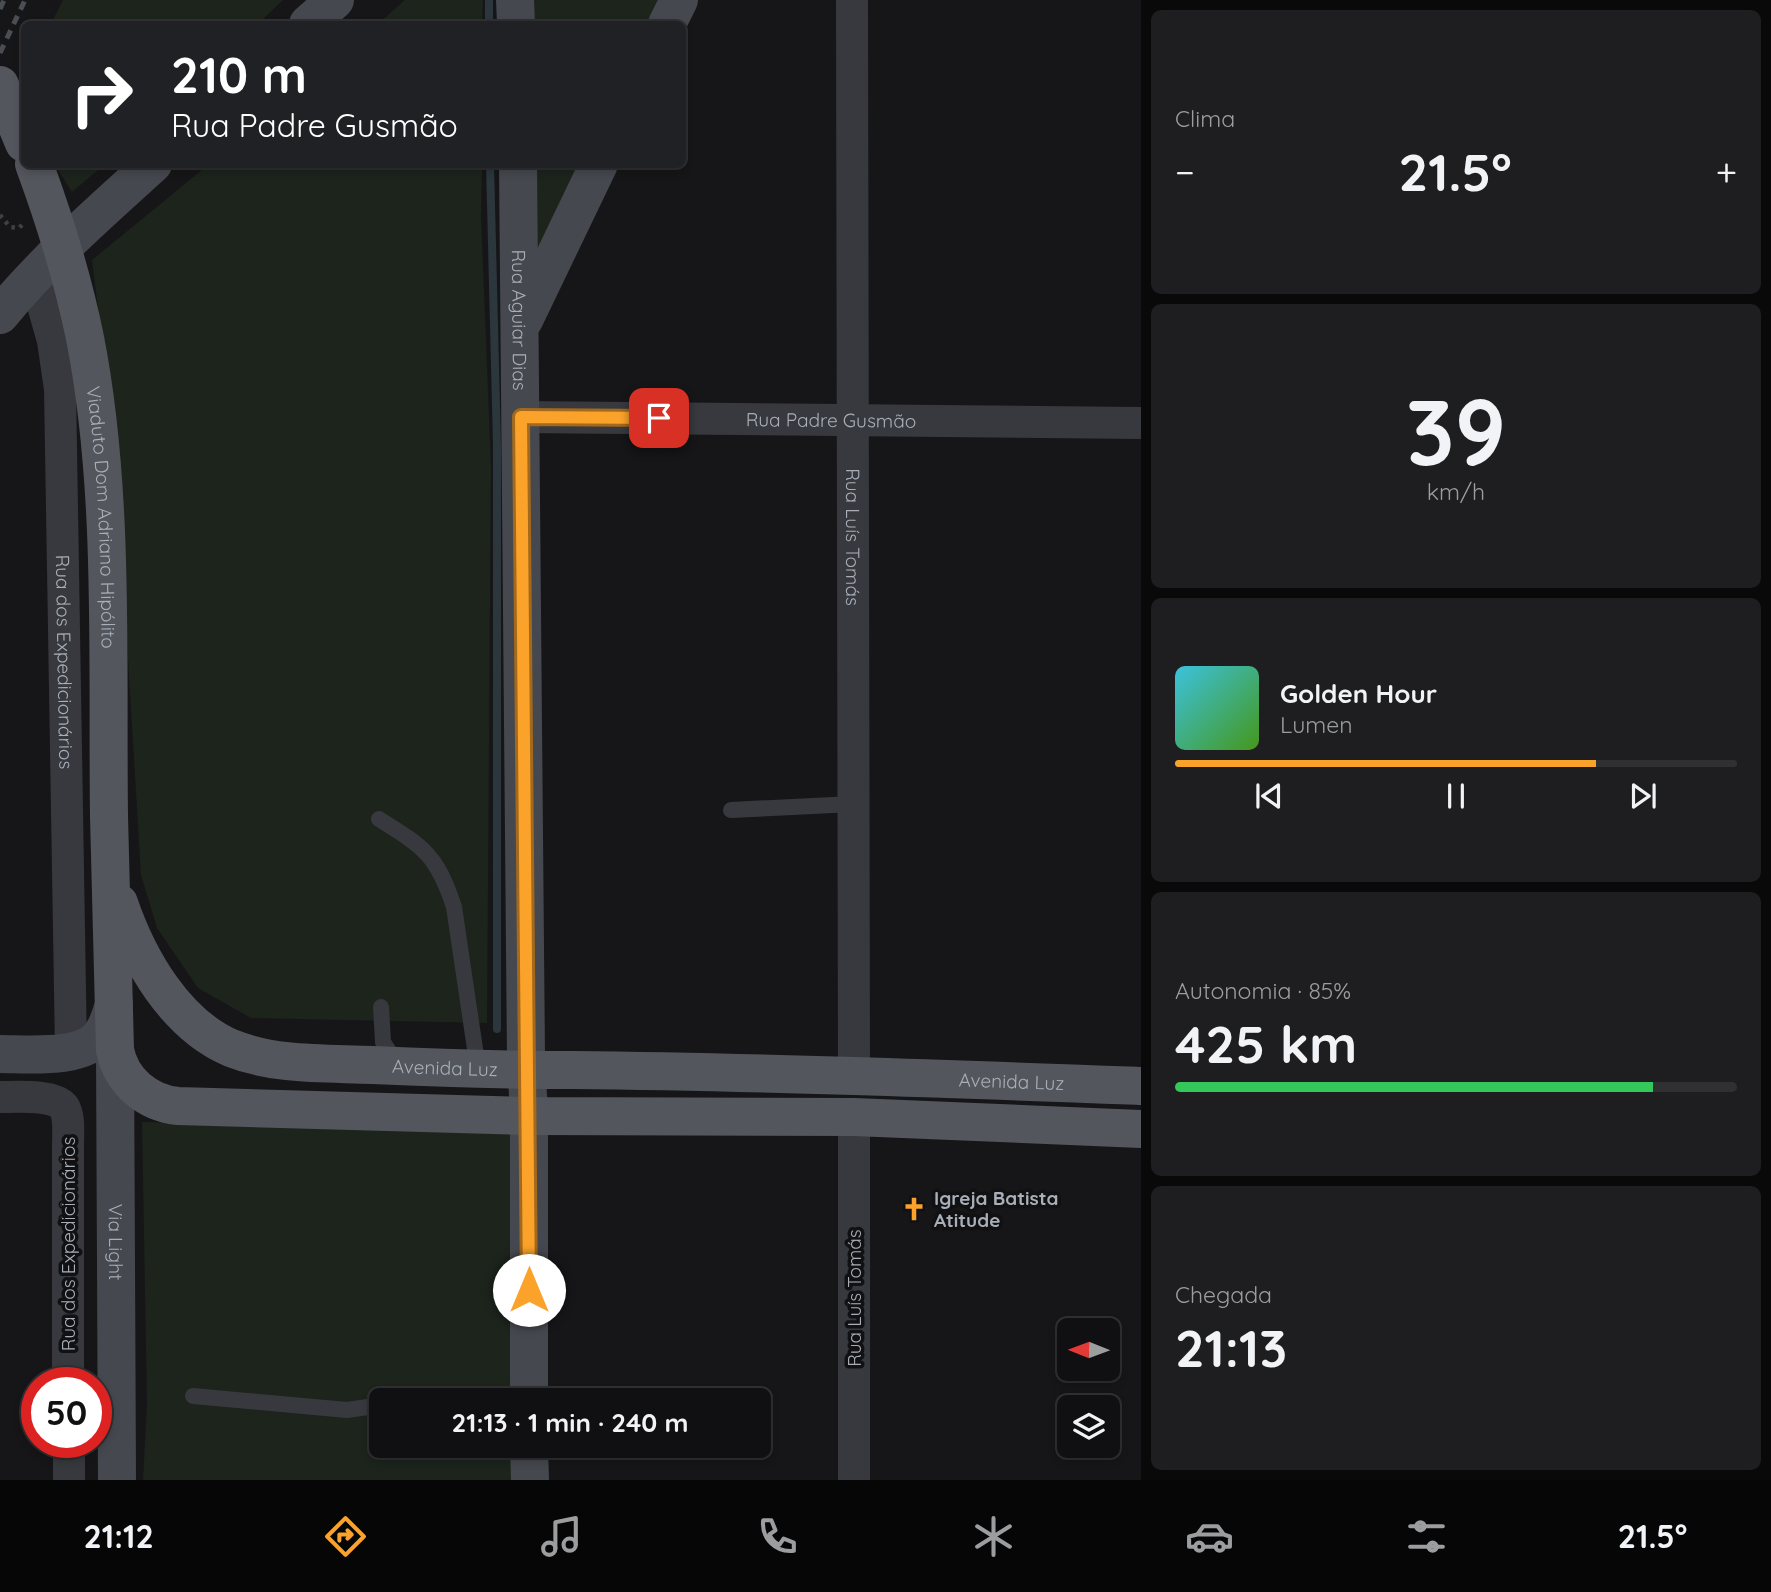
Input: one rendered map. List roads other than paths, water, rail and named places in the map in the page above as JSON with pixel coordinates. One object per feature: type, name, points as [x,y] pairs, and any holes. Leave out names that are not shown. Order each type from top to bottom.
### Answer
[{"type":"main road","points":[[311,21],[335,0]]},
{"type":"main road","points":[[515,0],[516,21]]},
{"type":"main road","points":[[668,21],[679,0]]},
{"type":"main road","points":[[0,85],[21,136]]},
{"type":"main road","name":"Viaduto Dom Adriano Hipólito","points":[[35,168],[57,230],[77,302],[96,411],[106,553],[110,878]]},
{"type":"main road","points":[[0,315],[92,219],[149,168]]},
{"type":"main road","name":"Rua Aguiar Dias","points":[[518,168],[529,1116],[529,1388]]},
{"type":"main road","points":[[520,328],[597,168]]},
{"type":"main road","points":[[0,1054],[40,1055],[71,1051],[94,1042],[102,1034],[114,1004],[110,878]]},
{"type":"main road","name":"Avenida Luz","points":[[110,878],[127,925],[152,973],[183,1011],[214,1038],[248,1054],[289,1062],[527,1071],[853,1075],[1141,1086]]},
{"type":"main road","name":"Via Light","points":[[114,1004],[117,1480]]},
{"type":"main road","points":[[115,1050],[120,1067],[131,1082],[151,1099],[167,1105],[529,1116],[854,1117],[1141,1129]]},
{"type":"main road","points":[[529,1458],[530,1480]]},
{"type":"street","name":"Rua Luís Tomás","points":[[852,0],[853,1075]]},
{"type":"street","name":"Rua dos Expedicionários","points":[[35,277],[52,341],[60,389],[71,1051]]},
{"type":"street","name":"Rua Padre Gusmão","points":[[521,417],[1141,423]]},
{"type":"street","name":"Rua dos Expedicionários","points":[[0,1097],[51,1099],[63,1106],[68,1130],[68,1367]]},
{"type":"street","name":"Rua Luís Tomás","points":[[854,1117],[854,1480]]},
{"type":"street","points":[[69,1458],[69,1480]]},
{"type":"lane","points":[[731,810],[853,804]]},
{"type":"lane","points":[[379,819],[421,845],[448,888],[454,907],[478,1069]]},
{"type":"lane","points":[[381,1007],[383,1042],[398,1066]]},
{"type":"lane","points":[[193,1396],[347,1410],[369,1407]]},
{"type":"waterway","points":[[489,0],[489,21]]},
{"type":"waterway","points":[[490,168],[497,446],[497,1029]]},
{"type":"railway","points":[[0,9],[4,0]]},
{"type":"railway","points":[[0,53],[25,0]]},
{"type":"place","name":"Igreja Batista Atitude","points":[[914,1209]]}]
